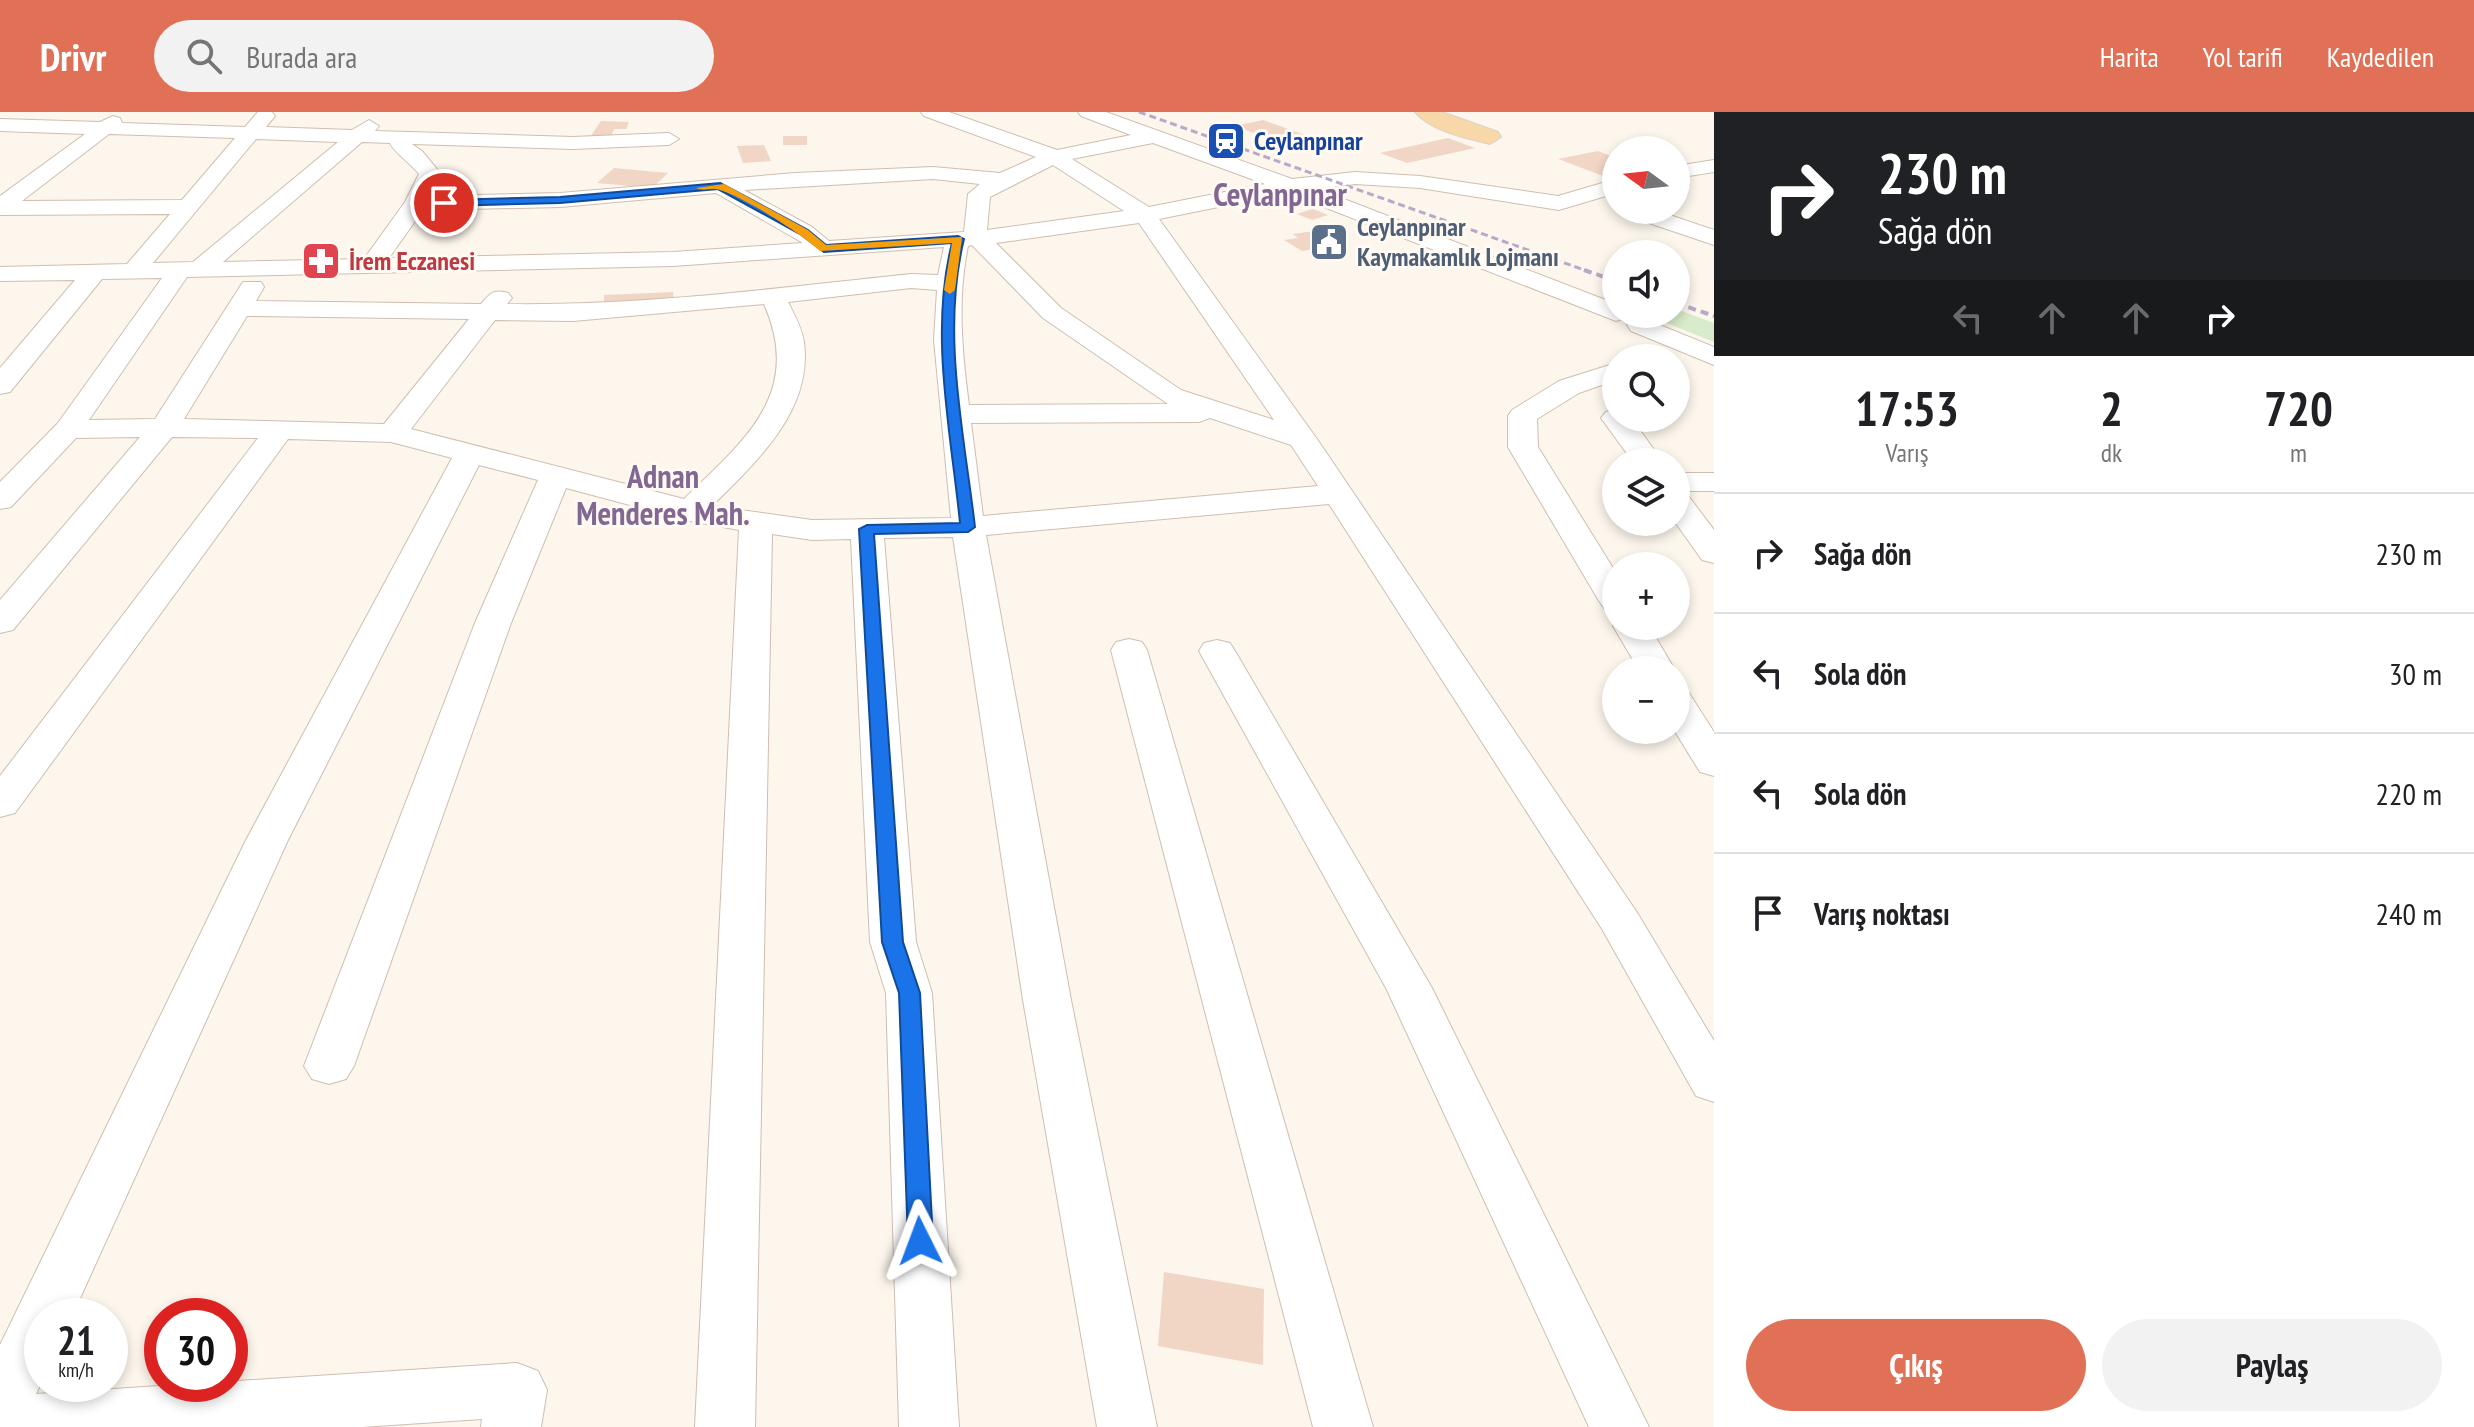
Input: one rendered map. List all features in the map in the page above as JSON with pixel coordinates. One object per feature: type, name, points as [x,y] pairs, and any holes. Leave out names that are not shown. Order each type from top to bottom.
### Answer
[{"type":"main road","points":[[1426,112],[1490,140],[1468,121],[1446,112]]},
{"type":"street","points":[[5,128],[33,112]]},
{"type":"street","points":[[0,208],[126,112]]},
{"type":"street","points":[[133,272],[269,112]]},
{"type":"street","points":[[0,500],[68,429],[189,271],[360,135],[384,112]]},
{"type":"street","points":[[662,112],[682,189]]},
{"type":"street","points":[[931,112],[1053,156],[1145,215],[1302,439],[1622,925],[1714,1083]]},
{"type":"street","points":[[1088,112],[1290,186],[1602,308]]},
{"type":"street","points":[[476,139],[496,121]]},
{"type":"street","points":[[573,143],[588,122]]},
{"type":"street","points":[[5,128],[253,131],[573,143],[669,139]]},
{"type":"street","points":[[370,268],[416,203],[430,174],[415,155],[399,145],[404,136]]},
{"type":"street","points":[[1127,1427],[1047,1000],[968,527],[947,340],[950,283],[968,239],[975,235],[979,194],[1000,179],[1053,156],[1158,136]]},
{"type":"street","points":[[1690,170],[1714,166]]},
{"type":"street","points":[[416,203],[560,200],[720,186],[933,173],[1000,179]]},
{"type":"street","points":[[4,278],[95,272],[673,259],[968,239],[1145,215],[1290,186],[1372,178],[1559,203],[1602,190]]},
{"type":"street","points":[[720,186],[804,232],[824,249]]},
{"type":"street","points":[[1573,199],[1602,204]]},
{"type":"street","points":[[0,208],[187,207]]},
{"type":"street","points":[[1674,224],[1714,238]]},
{"type":"street","points":[[968,239],[1052,313],[1171,396],[1302,439]]},
{"type":"street","points":[[392,433],[489,313],[516,264]]},
{"type":"street","points":[[0,622],[164,428],[263,269]]},
{"type":"street","points":[[0,386],[95,272]]},
{"type":"street","points":[[239,308],[573,313],[911,281],[950,283]]},
{"type":"street","points":[[690,511],[770,428],[789,380],[791,342],[773,296]]},
{"type":"street","points":[[1641,328],[1665,344]]},
{"type":"street","points":[[1649,328],[1714,357]]},
{"type":"street","points":[[1602,376],[1569,387],[1522,416],[1523,447],[1602,578]]},
{"type":"street","points":[[955,414],[1224,413]]},
{"type":"street","points":[[68,429],[392,433],[690,511],[812,530],[968,527],[1338,494]]},
{"type":"street","points":[[0,804],[280,430]]},
{"type":"street","points":[[51,1298],[267,840],[470,453]]},
{"type":"street","points":[[0,468],[33,468]]},
{"type":"street","points":[[329,1066],[493,623],[556,475]]},
{"type":"street","points":[[1690,482],[1714,482]]},
{"type":"street","points":[[1690,520],[1714,553]]},
{"type":"street","points":[[725,1427],[756,523]]},
{"type":"street","points":[[867,529],[893,942],[909,993],[929,1427]]},
{"type":"street","points":[[1129,650],[1343,1427]]},
{"type":"street","points":[[1217,651],[1409,988],[1619,1427]]},
{"type":"street","points":[[1690,724],[1714,764]]},
{"type":"street","points":[[0,1407],[24,1356]]},
{"type":"street","points":[[0,1424],[350,1414],[517,1390],[511,1427]]},
{"type":"green space","points":[[1690,314],[1714,323],[1714,342],[1679,328],[1690,328]]},
{"type":"building","points":[[1263,120],[1322,141],[1294,148],[1235,126]]},
{"type":"building","points":[[601,121],[629,122],[626,129],[614,129],[610,140],[588,140]]},
{"type":"building","points":[[783,136],[807,136],[807,145],[783,145]]},
{"type":"building","points":[[1448,138],[1475,148],[1407,163],[1380,153]]},
{"type":"building","points":[[764,145],[771,161],[743,163],[737,146]]},
{"type":"building","points":[[1598,151],[1602,153],[1602,176],[1558,159]]},
{"type":"building","points":[[614,168],[668,173],[652,188],[597,183]]},
{"type":"building","points":[[1313,209],[1328,215],[1312,220],[1297,214]]},
{"type":"building","name":"Ceylanpınar Kaymakamlık Lojmanı","points":[[1314,231],[1332,243],[1302,251],[1284,240],[1298,238],[1293,234]]},
{"type":"building","points":[[673,292],[674,303],[604,306],[604,295]]},
{"type":"building","points":[[1164,1272],[1264,1289],[1263,1365],[1158,1346]]},
{"type":"railway","points":[[1139,112],[1590,272]]},
{"type":"railway","points":[[1584,270],[1602,276]]},
{"type":"railway","points":[[1690,308],[1714,316]]},
{"type":"slow traffic","points":[[701,188],[720,186],[804,232],[824,249],[958,239],[950,290]]},
{"type":"place","name":"Ceylanpınar","points":[[1226,141]]},
{"type":"place","name":"Ceylanpınar Kaymakamlık Lojmanı","points":[[1329,242]]},
{"type":"place","name":"İrem Eczanesi","points":[[321,261]]},
{"type":"district","name":"Ceylanpınar","points":[[1280,195]]},
{"type":"district","name":"Adnan Menderes Mah.","points":[[663,496]]},
{"type":"route","points":[[444,203],[560,200],[720,186],[804,232],[824,249],[958,239],[951,269],[947,340],[968,527],[867,529],[893,942],[909,993],[920,1241]]}]
